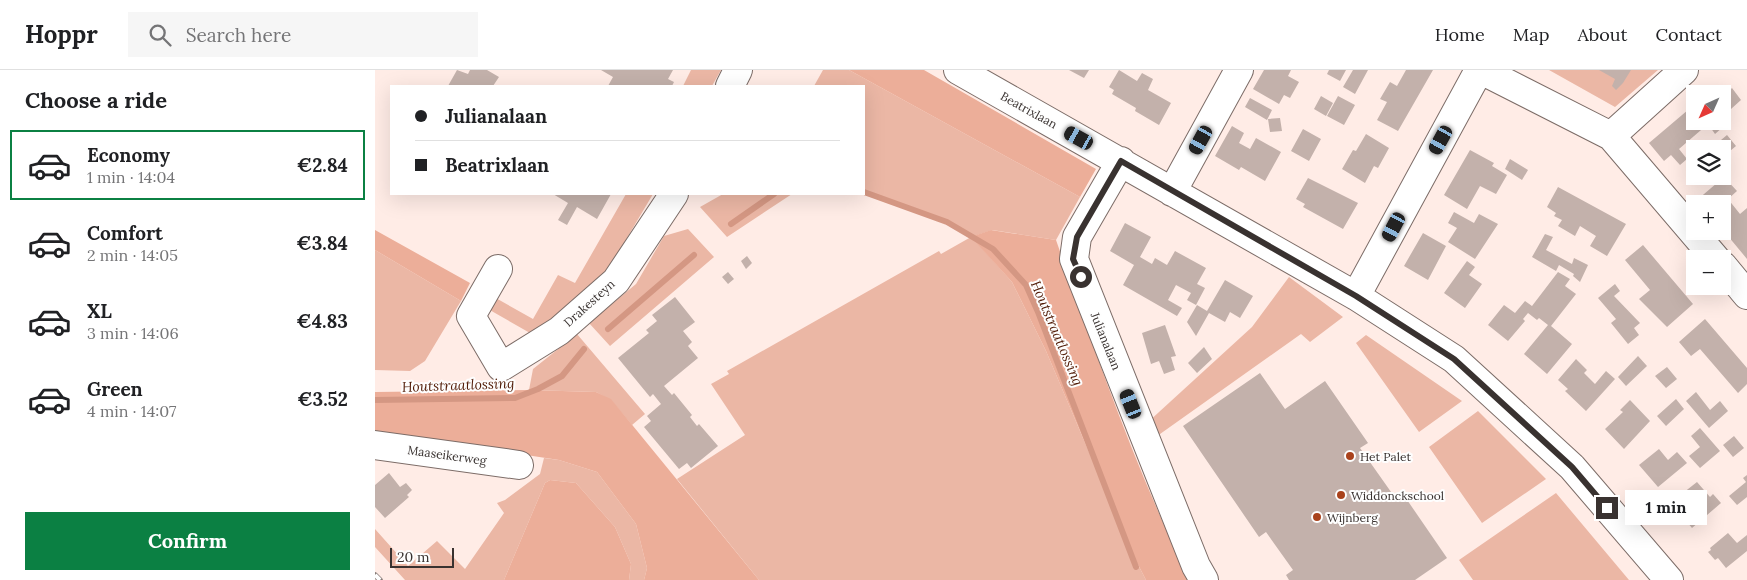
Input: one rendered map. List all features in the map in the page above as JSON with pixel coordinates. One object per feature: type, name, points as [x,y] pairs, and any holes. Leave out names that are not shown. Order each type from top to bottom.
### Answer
[{"type":"street","points":[[730,85],[738,70]]},
{"type":"street","name":"Beatrixlaan","points":[[958,70],[990,78],[1172,192],[1356,296],[1454,359],[1572,467],[1669,580]]},
{"type":"street","points":[[1172,192],[1239,70]]},
{"type":"street","points":[[1356,296],[1480,70],[1611,136],[1708,250]]},
{"type":"street","points":[[1611,136],[1685,70]]},
{"type":"street","name":"Julianalaan","points":[[1121,161],[1077,237],[1073,259],[1196,566],[1204,580]]},
{"type":"street","name":"Drakesteyn","points":[[498,269],[471,316],[501,367],[559,331],[616,281],[673,195]]},
{"type":"street","points":[[1731,276],[1747,295]]},
{"type":"street","name":"Maaseikerweg","points":[[375,446],[519,465]]},
{"type":"shaded area","points":[[691,70],[721,70],[713,85],[684,85]]},
{"type":"shaded area","points":[[823,70],[849,70],[1080,197],[1056,240],[992,230],[972,237],[1012,282],[1046,351],[1131,551],[1146,580],[759,580],[677,479],[745,435],[711,384],[729,374],[727,371],[939,251],[941,254],[971,237],[948,223],[865,195],[865,85],[815,85]]},
{"type":"shaded area","points":[[849,70],[924,70],[1096,169],[1080,197]]},
{"type":"shaded area","points":[[1549,70],[1658,70],[1615,107]]},
{"type":"shaded area","points":[[625,195],[652,195],[605,275],[551,324],[530,333],[488,309],[494,297],[533,319],[558,275],[575,283]]},
{"type":"shaded area","points":[[721,195],[790,195],[727,237],[700,207]]},
{"type":"shaded area","points":[[688,229],[714,257],[610,346],[589,323],[636,284],[664,236]]},
{"type":"shaded area","points":[[375,230],[470,283],[461,301],[375,250]]},
{"type":"shaded area","points":[[991,230],[1056,240],[1134,455],[1190,580],[1146,580],[1131,551],[1046,351],[1012,282],[971,237]]},
{"type":"shaded area","points":[[375,250],[461,301],[425,361],[410,371],[375,370]]},
{"type":"shaded area","points":[[1289,277],[1343,317],[1310,342],[1301,334],[1153,439],[1147,423],[1252,327]]},
{"type":"shaded area","points":[[577,334],[645,414],[632,425],[611,400],[596,392],[529,390],[533,369]]},
{"type":"shaded area","points":[[1366,335],[1462,401],[1419,432],[1356,343]]},
{"type":"shaded area","points":[[529,390],[596,392],[611,399],[759,580],[644,580],[647,568],[636,524],[597,472],[559,460],[375,432],[375,392]]},
{"type":"shaded area","points":[[1478,411],[1546,479],[1482,523],[1429,447]]},
{"type":"shaded area","points":[[544,458],[559,460],[597,472],[636,524],[647,568],[644,580],[629,580],[631,564],[615,527],[576,483],[550,480],[545,483],[504,580],[405,580],[375,547],[375,529],[408,566],[437,541],[465,569],[504,513],[497,503],[505,500],[540,474]]},
{"type":"shaded area","points":[[550,480],[576,483],[615,527],[631,564],[629,580],[504,580],[545,483]]},
{"type":"shaded area","points":[[1556,493],[1629,580],[1473,580],[1459,560]]},
{"type":"building","points":[[457,70],[468,74],[470,70],[487,70],[499,77],[494,85],[449,85]]},
{"type":"building","points":[[601,70],[673,70],[668,79],[674,82],[672,85],[609,85],[613,77]]},
{"type":"building","points":[[1069,70],[1089,70],[1084,78]]},
{"type":"building","points":[[1119,70],[1137,81],[1142,73],[1153,79],[1148,90],[1171,103],[1159,125],[1135,111],[1136,108],[1112,94],[1114,90],[1109,87]]},
{"type":"building","points":[[1264,70],[1291,70],[1288,76],[1299,82],[1290,98],[1284,95],[1279,104],[1253,89]]},
{"type":"building","points":[[1329,70],[1346,70],[1340,81],[1327,74]]},
{"type":"building","points":[[1353,70],[1368,70],[1355,94],[1343,87]]},
{"type":"building","points":[[1406,70],[1433,70],[1398,131],[1377,120],[1387,102],[1380,99],[1390,82],[1397,86]]},
{"type":"building","points":[[1599,70],[1631,70],[1616,90],[1612,86],[1615,79]]},
{"type":"building","points":[[1731,89],[1741,100],[1731,109]]},
{"type":"building","points":[[1321,96],[1333,103],[1326,116],[1314,109]]},
{"type":"building","points":[[1338,96],[1355,105],[1344,125],[1327,116]]},
{"type":"building","points":[[1250,98],[1272,110],[1267,120],[1245,107]]},
{"type":"building","points":[[1686,112],[1686,130],[1701,130],[1689,140],[1686,140],[1686,143],[1679,149],[1686,158],[1680,165],[1671,155],[1664,161],[1649,143]]},
{"type":"building","points":[[1280,118],[1282,131],[1270,132],[1268,119]]},
{"type":"building","points":[[1232,126],[1244,133],[1239,143],[1250,149],[1256,138],[1281,152],[1265,181],[1241,167],[1239,170],[1215,156]]},
{"type":"building","points":[[1303,129],[1321,139],[1309,161],[1291,151]]},
{"type":"building","points":[[1366,134],[1389,148],[1378,168],[1374,166],[1365,183],[1342,169],[1353,150],[1356,151]]},
{"type":"building","points":[[1727,135],[1736,146],[1731,150],[1731,140],[1721,140]]},
{"type":"building","points":[[1470,150],[1494,163],[1492,166],[1507,175],[1496,194],[1480,186],[1467,209],[1444,195]]},
{"type":"building","points":[[1510,159],[1528,170],[1522,180],[1505,169]]},
{"type":"building","points":[[1308,178],[1358,203],[1343,229],[1303,207],[1305,204],[1296,199]]},
{"type":"building","points":[[1715,185],[1731,185],[1737,191],[1731,196],[1703,195]]},
{"type":"building","points":[[1558,187],[1626,224],[1607,256],[1590,246],[1596,236],[1580,226],[1575,236],[1558,226],[1562,220],[1554,216],[1556,213],[1547,207]]},
{"type":"building","points":[[555,195],[610,195],[597,219],[577,207],[567,225],[558,220],[568,203]]},
{"type":"building","points":[[1731,203],[1740,214],[1747,208],[1747,259],[1731,240]]},
{"type":"building","points":[[1454,212],[1474,223],[1479,214],[1498,224],[1475,259],[1448,242],[1457,228],[1448,223]]},
{"type":"building","points":[[1125,223],[1151,237],[1140,257],[1152,264],[1155,258],[1167,265],[1175,251],[1206,268],[1197,284],[1205,288],[1196,305],[1187,300],[1191,293],[1176,285],[1168,300],[1182,308],[1177,316],[1123,285],[1134,265],[1110,251]]},
{"type":"building","points":[[1423,233],[1446,246],[1428,280],[1404,266]]},
{"type":"building","points":[[1545,234],[1553,237],[1546,250],[1572,264],[1574,258],[1588,265],[1580,282],[1573,276],[1574,274],[1559,265],[1556,271],[1532,257]]},
{"type":"building","points":[[1643,245],[1693,304],[1667,327],[1639,299],[1650,290],[1625,260]]},
{"type":"building","points":[[747,256],[752,263],[746,269],[741,261]]},
{"type":"building","points":[[1467,261],[1475,267],[1469,275],[1482,284],[1465,308],[1444,293]]},
{"type":"building","points":[[728,272],[734,279],[728,284],[722,277]]},
{"type":"building","points":[[1558,272],[1570,279],[1565,286],[1576,294],[1551,326],[1572,344],[1547,374],[1524,354],[1548,325],[1528,313],[1523,319],[1525,321],[1508,341],[1488,325],[1504,305],[1515,313],[1525,301],[1532,306]]},
{"type":"building","points":[[1225,280],[1253,296],[1240,318],[1230,312],[1225,322],[1209,313],[1196,336],[1187,322],[1197,305],[1207,311]]},
{"type":"building","points":[[1615,284],[1620,291],[1614,296],[1640,323],[1634,328],[1639,335],[1628,344],[1611,323],[1616,319],[1598,298]]},
{"type":"building","points":[[675,297],[695,322],[683,331],[692,342],[688,346],[698,358],[664,386],[672,395],[674,393],[692,415],[690,417],[697,426],[699,424],[718,446],[691,468],[687,463],[679,469],[644,427],[651,421],[647,416],[661,404],[653,394],[650,397],[618,358],[649,333],[646,330],[657,321],[652,315]]},
{"type":"building","points":[[1705,319],[1747,368],[1747,384],[1738,393],[1700,349],[1691,356],[1679,342]]},
{"type":"building","points":[[1165,325],[1176,356],[1171,357],[1175,370],[1164,374],[1159,361],[1151,364],[1142,333]]},
{"type":"building","points":[[1204,347],[1212,359],[1197,373],[1188,363]]},
{"type":"building","points":[[1638,356],[1647,366],[1626,386],[1618,377]]},
{"type":"building","points":[[1576,359],[1587,370],[1584,373],[1595,384],[1606,371],[1615,379],[1586,411],[1565,391],[1568,389],[1558,380]]},
{"type":"building","points":[[1667,367],[1677,379],[1666,388],[1655,376]]},
{"type":"building","points":[[1260,373],[1285,409],[1325,381],[1368,443],[1360,448],[1396,499],[1403,494],[1447,558],[1415,580],[1289,580],[1286,575],[1293,570],[1266,532],[1259,537],[1183,426]]},
{"type":"building","points":[[1696,392],[1710,410],[1720,401],[1728,411],[1709,428],[1686,401]]},
{"type":"building","points":[[1676,399],[1684,409],[1666,426],[1657,416]]},
{"type":"building","points":[[1630,400],[1650,421],[1624,449],[1605,429],[1623,412],[1620,410]]},
{"type":"building","points":[[1700,428],[1720,451],[1700,468],[1689,456],[1700,447],[1691,436]]},
{"type":"building","points":[[1734,436],[1744,448],[1733,457],[1723,445]]},
{"type":"building","points":[[1659,449],[1668,460],[1677,452],[1687,463],[1658,487],[1639,465]]},
{"type":"building","points":[[389,473],[400,487],[406,483],[412,490],[407,495],[409,497],[385,518],[375,507],[375,485]]},
{"type":"building","points":[[1747,475],[1747,497],[1737,505],[1729,496],[1746,482],[1743,478]]},
{"type":"building","points":[[1697,482],[1710,497],[1713,494],[1721,503],[1692,528],[1677,510],[1689,499],[1683,493]]},
{"type":"building","points":[[1728,533],[1737,543],[1747,535],[1747,551],[1726,568],[1718,558],[1715,560],[1708,552],[1711,550],[1710,548]]},
{"type":"waterway","name":"Houtstraatlossing","points":[[865,192],[947,222],[993,249],[1026,285],[1136,567]]},
{"type":"waterway","name":"Houtstraatlossing","points":[[731,224],[773,195]]},
{"type":"waterway","name":"Houtstraatlossing","points":[[608,329],[694,255]]},
{"type":"waterway","name":"Houtstraatlossing","points":[[375,400],[515,398],[538,389],[562,376],[584,349]]},
{"type":"railway","points":[[375,575],[380,580]]},
{"type":"place","name":"Het Palet","points":[[1350,456]]},
{"type":"place","name":"Widdonckschool","points":[[1341,495]]},
{"type":"place","name":"Wijnberg","points":[[1317,517]]},
{"type":"route","points":[[1081,277],[1073,259],[1077,237],[1121,161],[1356,296],[1454,359],[1572,467],[1607,508]]}]
